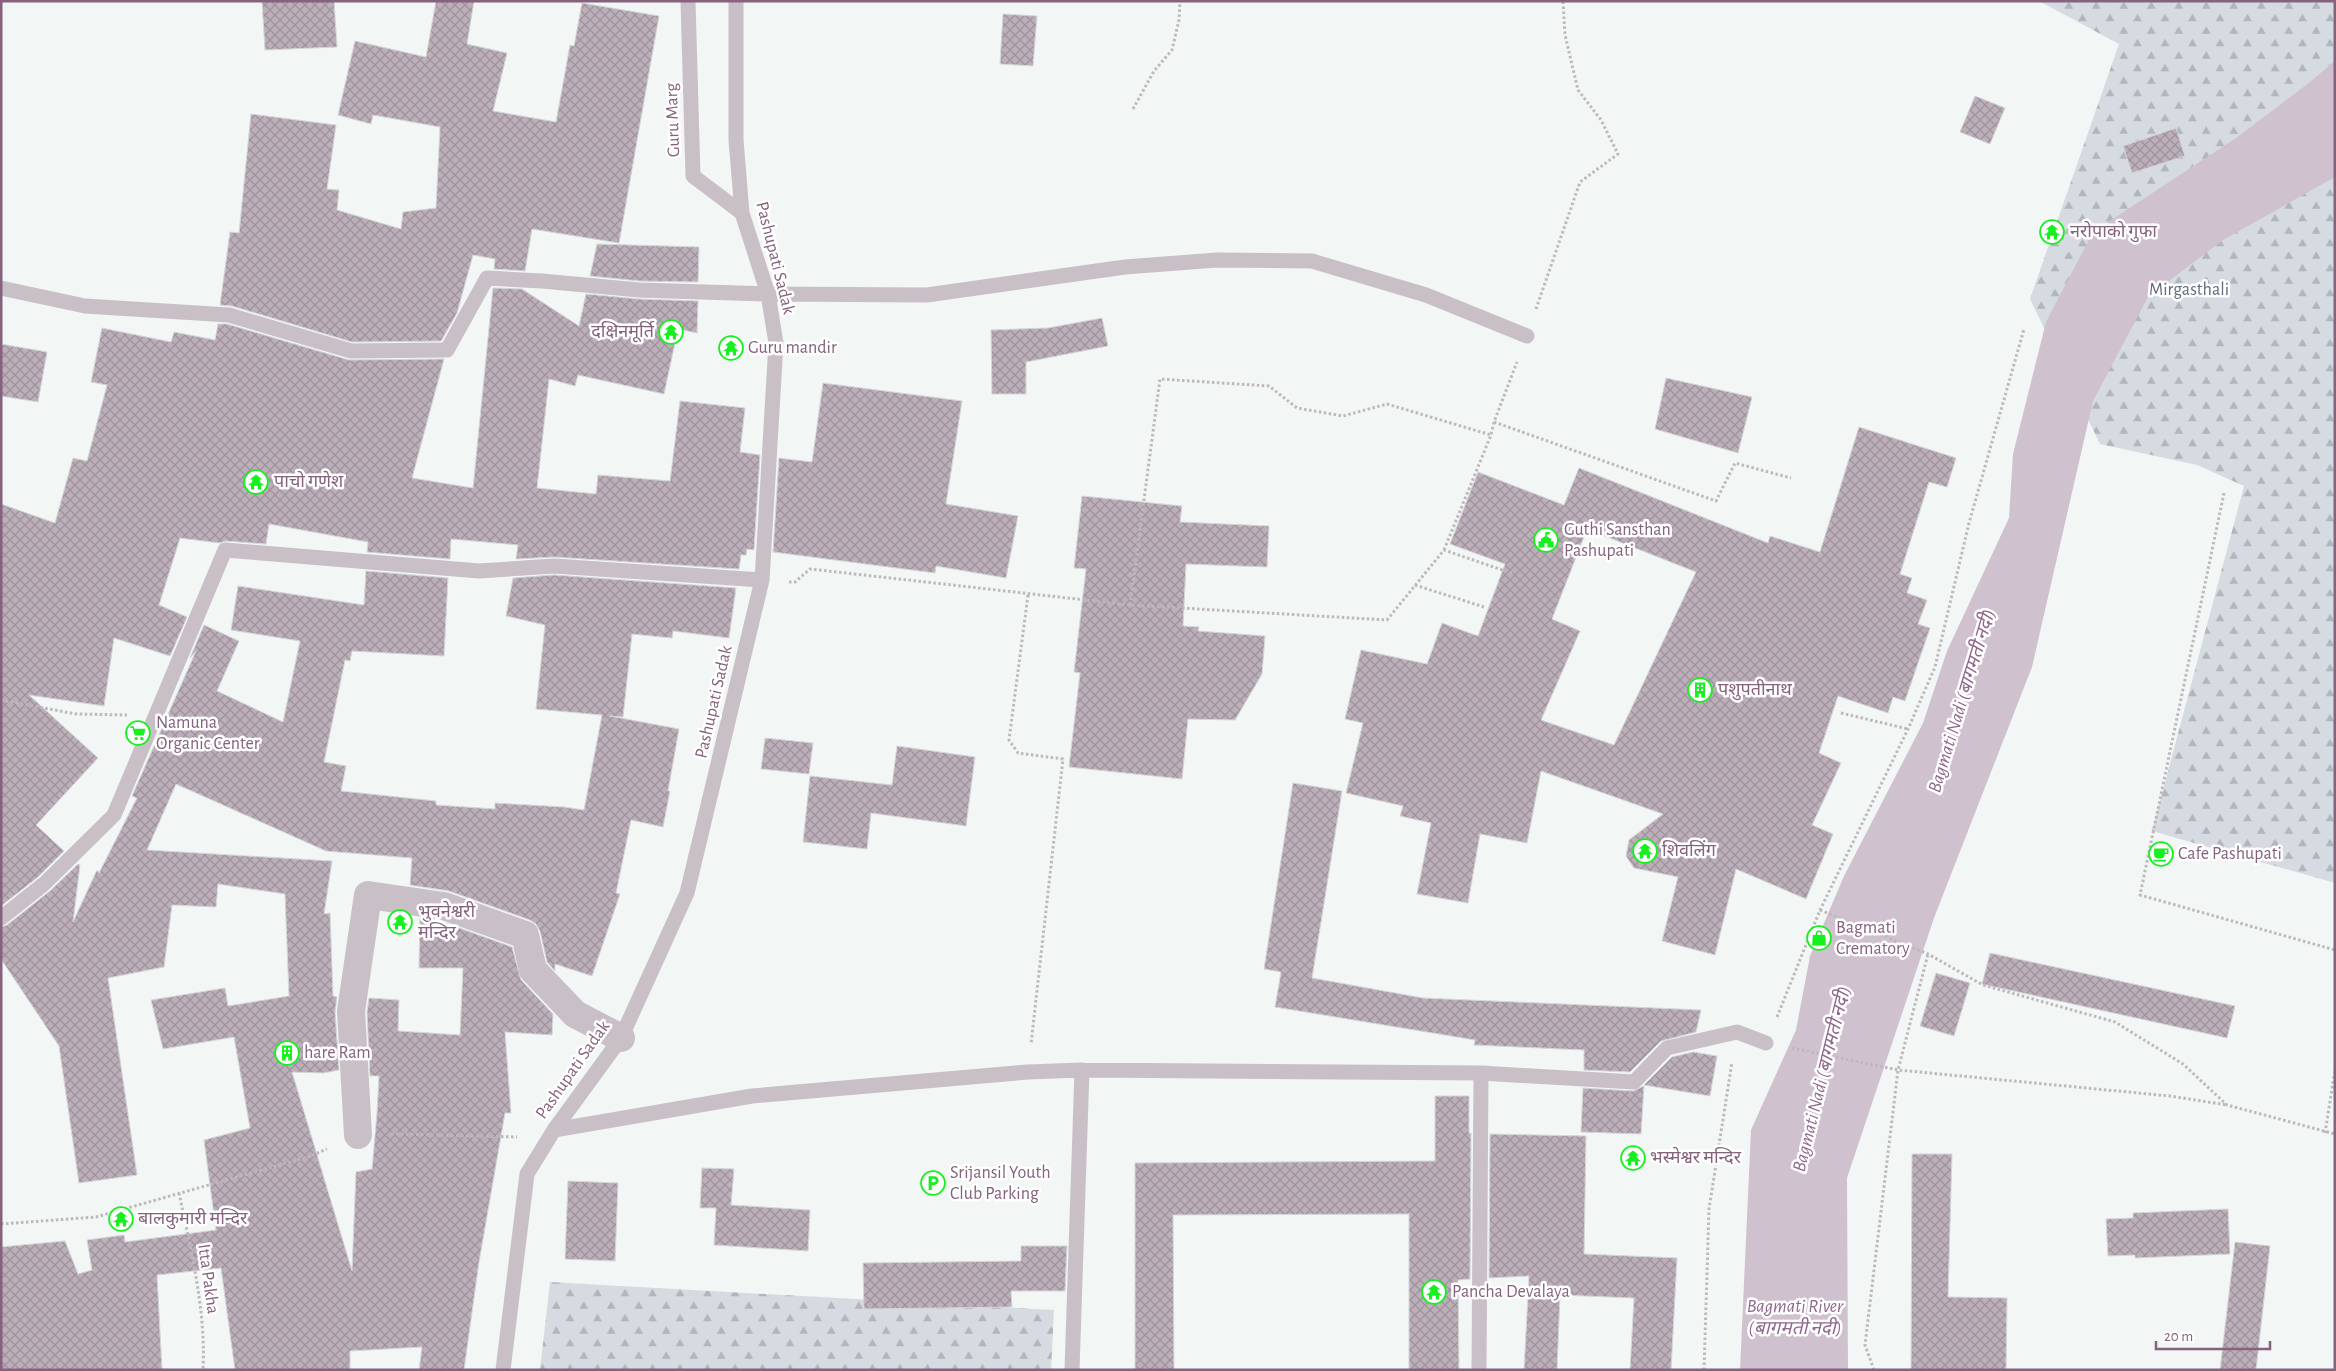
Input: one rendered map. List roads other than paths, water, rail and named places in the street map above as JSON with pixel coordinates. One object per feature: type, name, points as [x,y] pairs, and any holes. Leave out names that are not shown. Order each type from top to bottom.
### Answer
[{"type":"street","points":[[358,1135],[351,1010],[368,895],[444,906],[525,935],[534,970],[576,1014],[621,1038]]},
{"type":"lane","name":"Guru Marg","points":[[688,1],[693,176],[742,213]]},
{"type":"lane","name":"Pashupati Sadak","points":[[503,1370],[527,1174],[554,1130],[621,1038],[688,893],[762,580],[776,343],[768,294],[742,213],[736,140],[736,1]]},
{"type":"lane","points":[[1,288],[85,306],[229,315],[351,351],[447,350],[487,278],[639,290],[927,296],[1125,267],[1217,260],[1312,261],[1426,295],[1527,336]]},
{"type":"lane","points":[[1,918],[44,884],[114,815],[225,550],[478,571],[554,566],[762,580]]},
{"type":"lane","points":[[554,1130],[752,1096],[1028,1072],[1082,1070],[1481,1073],[1634,1082],[1667,1048],[1737,1032],[1766,1043]]},
{"type":"lane","points":[[1072,1370],[1082,1070]]},
{"type":"lane","points":[[1479,1370],[1481,1073]]},
{"type":"water","name":"Bagmati River (बागमती नदी)","points":[[2335,61],[2335,177],[2223,240],[2148,297],[2093,401],[2032,667],[1934,918],[1847,1178],[1848,1370],[1740,1370],[1751,1130],[1796,1030],[1810,956],[1844,876],[1923,723],[1947,651],[2009,518],[2013,454],[2046,322],[2093,232],[2236,138]]},
{"type":"place","name":"नरोपाको गुफा","points":[[2052,232]]},
{"type":"place","name":"दक्षिनमूर्ति","points":[[671,332]]},
{"type":"place","name":"Guru mandir","points":[[731,348]]},
{"type":"place","name":"पाचो गणेश","points":[[256,482]]},
{"type":"place","name":"Guthi Sansthan Pashupati","points":[[1546,540]]},
{"type":"place","name":"पशुपतीनाथ","points":[[1700,690]]},
{"type":"place","name":"Namuna Organic Center","points":[[138,733]]},
{"type":"place","name":"शिवलिंग","points":[[1645,851]]},
{"type":"place","name":"Cafe Pashupati","points":[[2161,854]]},
{"type":"place","name":"भुवनेश्वरी मन्दिर","points":[[400,922]]},
{"type":"place","name":"Bagmati Crematory","points":[[1819,938]]},
{"type":"place","name":"hare Ram","points":[[287,1053]]},
{"type":"place","name":"भस्मेश्वर मन्दिर","points":[[1633,1158]]},
{"type":"place","name":"Srijansil Youth Club Parking","points":[[933,1183]]},
{"type":"place","name":"बालकुमारी मन्दिर","points":[[121,1219]]},
{"type":"place","name":"Pancha Devalaya","points":[[1434,1292]]},
{"type":"park label","name":"Mirgasthali","points":[[2189,290]]},
{"type":"water label","name":"Bagmati Nadi (बागमती नदी)","points":[[1962,701]]},
{"type":"water label","name":"Bagmati Nadi (बागमती नदी)","points":[[1822,1079]]}]
